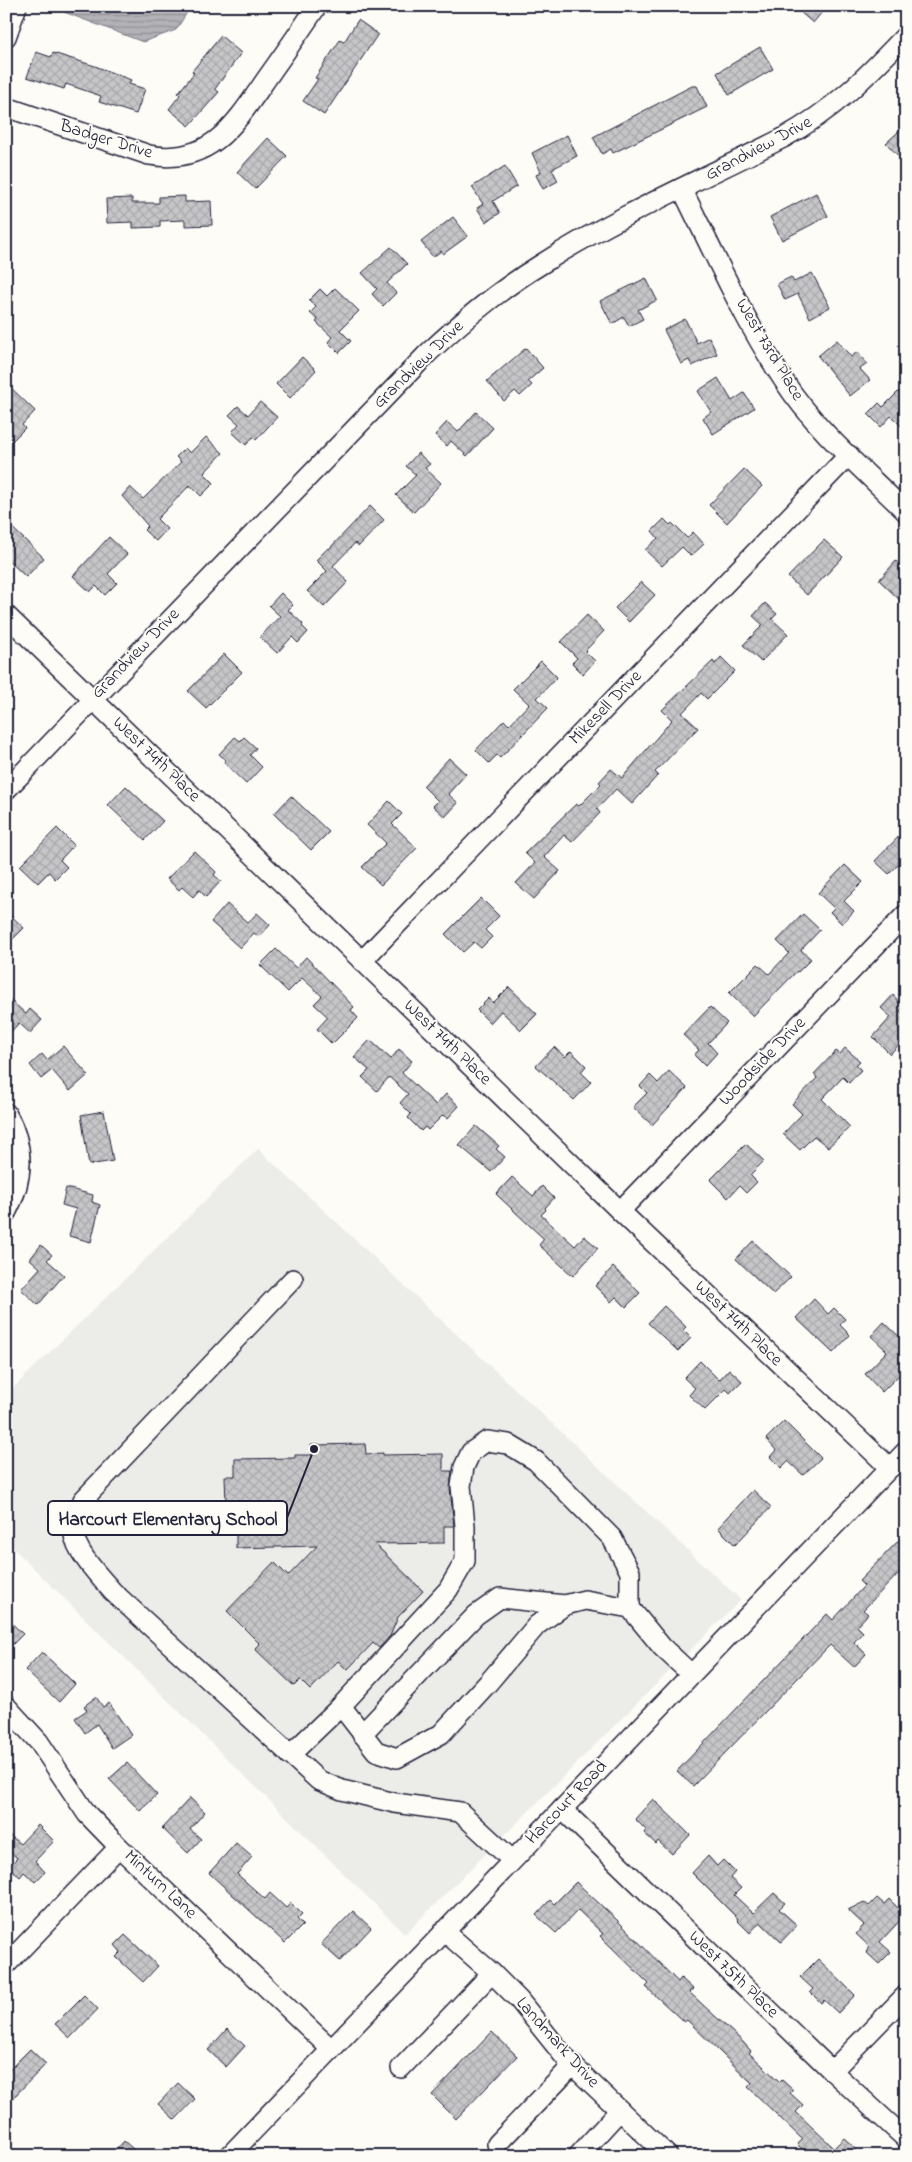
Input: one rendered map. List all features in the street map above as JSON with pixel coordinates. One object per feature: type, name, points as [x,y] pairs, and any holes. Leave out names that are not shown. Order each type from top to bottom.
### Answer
[{"type":"street","points":[[6,37],[17,6]]},
{"type":"street","name":"Badger Drive","points":[[6,107],[142,153],[167,158],[189,154],[209,146],[234,126],[318,6]]},
{"type":"street","name":"Grandview Drive","points":[[6,790],[427,354],[460,324],[501,291],[557,254],[783,138],[822,115],[852,90],[906,35]]},
{"type":"street","name":"West 73rd Place","points":[[682,189],[750,324],[784,381],[819,425],[906,512]]},
{"type":"street","name":"Mikesell Drive","points":[[362,961],[849,455]]},
{"type":"street","name":"West 74th Place","points":[[6,614],[620,1211],[890,1468]]},
{"type":"street","name":"Woodside Drive","points":[[620,1211],[906,914]]},
{"type":"street","points":[[6,1113],[16,1135],[21,1166],[15,1196],[6,1214]]},
{"type":"street","points":[[293,1279],[84,1500],[74,1518],[75,1536],[83,1557],[112,1591],[318,1780],[342,1790],[395,1804],[460,1812],[512,1860]]},
{"type":"street","points":[[290,1755],[341,1706],[448,1590],[464,1561],[465,1526],[461,1486],[464,1467],[471,1452],[487,1441],[508,1444],[536,1461],[612,1538],[630,1572],[630,1608],[662,1647],[691,1674]]},
{"type":"street","name":"Harcourt Road","points":[[229,2156],[906,1451]]},
{"type":"street","points":[[362,1734],[476,1615],[500,1598],[565,1605],[585,1600],[630,1608]]},
{"type":"street","points":[[341,1706],[376,1751],[397,1758],[441,1734],[488,1683],[537,1625],[565,1605]]},
{"type":"street","name":"Minturn Lane","points":[[6,1706],[39,1742],[87,1814],[119,1847],[331,2049]]},
{"type":"street","name":"West 75th Place","points":[[562,1809],[832,2071],[906,2139]]},
{"type":"street","points":[[6,1965],[119,1847]]},
{"type":"street","name":"Landmark Drive","points":[[444,1931],[492,1973],[519,2000],[573,2065],[620,2110],[659,2153]]},
{"type":"street","points":[[402,2068],[492,1973]]},
{"type":"street","points":[[832,2071],[906,1994]]},
{"type":"street","points":[[496,2144],[573,2065]]},
{"type":"street","points":[[578,2156],[620,2110]]},
{"type":"shaded area","points":[[61,6],[191,6],[176,30],[143,42],[64,12]]},
{"type":"shaded area","points":[[258,1149],[741,1600],[405,1934],[6,1541],[6,1395]]},
{"type":"building","points":[[793,6],[827,6],[813,23]]},
{"type":"building","points":[[358,20],[378,34],[324,115],[303,101],[318,79],[315,78],[340,40],[344,42]]},
{"type":"building","points":[[221,36],[241,53],[215,89],[219,92],[189,126],[169,109],[180,95],[178,93],[194,73],[192,71]]},
{"type":"building","points":[[760,47],[773,69],[729,95],[717,73]]},
{"type":"building","points":[[36,52],[51,57],[53,53],[131,80],[129,84],[145,89],[136,114],[99,102],[101,96],[66,84],[64,89],[27,77]]},
{"type":"building","points":[[692,86],[697,86],[707,107],[613,153],[611,149],[602,154],[593,137]]},
{"type":"building","points":[[906,125],[906,164],[886,143]]},
{"type":"building","points":[[567,135],[577,156],[552,169],[558,181],[543,189],[536,175],[541,172],[532,153]]},
{"type":"building","points":[[268,138],[287,156],[255,189],[237,172]]},
{"type":"building","points":[[505,166],[517,186],[493,201],[500,213],[486,222],[477,208],[483,204],[472,187]]},
{"type":"building","points":[[816,193],[828,216],[782,240],[770,217]]},
{"type":"building","points":[[185,196],[185,202],[211,201],[212,225],[185,226],[185,220],[160,221],[160,227],[133,228],[133,222],[107,223],[106,199],[132,198],[132,203],[159,203],[159,197]]},
{"type":"building","points":[[453,217],[468,236],[443,254],[441,251],[433,257],[421,242]]},
{"type":"building","points":[[391,247],[407,264],[387,283],[396,293],[383,306],[372,294],[377,289],[362,273]]},
{"type":"building","points":[[812,273],[830,307],[810,318],[798,294],[785,300],[777,284],[791,277],[794,282]]},
{"type":"building","points":[[646,278],[657,300],[638,310],[643,319],[629,326],[624,317],[612,324],[600,301]]},
{"type":"building","points":[[335,288],[359,311],[340,330],[351,341],[339,353],[328,342],[332,337],[316,322],[318,320],[310,313],[316,307],[309,300],[320,289],[327,296]]},
{"type":"building","points":[[685,319],[697,343],[709,337],[717,354],[692,366],[689,360],[681,364],[664,330]]},
{"type":"building","points":[[837,340],[851,357],[857,352],[867,364],[860,369],[870,380],[850,396],[818,356]]},
{"type":"building","points":[[526,348],[543,368],[528,381],[532,385],[520,396],[515,391],[504,401],[487,381]]},
{"type":"building","points":[[302,357],[316,370],[290,398],[276,384]]},
{"type":"building","points":[[718,378],[732,401],[744,393],[754,408],[713,434],[703,418],[711,412],[698,391]]},
{"type":"building","points":[[6,383],[35,411],[22,425],[25,428],[6,447]]},
{"type":"building","points":[[899,391],[906,398],[906,431],[891,416],[881,427],[868,414],[879,403],[883,407]]},
{"type":"building","points":[[260,402],[277,417],[256,440],[253,437],[246,445],[232,432],[239,424],[229,415],[238,406],[248,415]]},
{"type":"building","points":[[476,412],[493,428],[467,456],[451,441],[447,446],[435,435],[447,422],[458,432]]},
{"type":"building","points":[[206,437],[223,453],[204,473],[214,483],[201,496],[190,485],[157,519],[167,529],[156,541],[144,530],[148,526],[122,496],[130,487],[143,499],[181,462],[176,457],[185,448],[190,453]]},
{"type":"building","points":[[418,453],[430,464],[425,468],[441,483],[414,512],[396,495],[416,475],[406,466]]},
{"type":"building","points":[[744,469],[762,486],[727,523],[709,505]]},
{"type":"building","points":[[370,506],[384,520],[359,546],[355,543],[333,566],[348,582],[324,607],[307,591],[327,571],[316,560]]},
{"type":"building","points":[[664,519],[670,525],[672,523],[687,538],[693,532],[704,544],[691,556],[682,547],[662,566],[645,550],[658,538],[652,531]]},
{"type":"building","points":[[6,522],[44,558],[26,577],[6,558]]},
{"type":"building","points":[[109,537],[127,554],[108,574],[117,583],[105,595],[96,586],[90,592],[73,576]]},
{"type":"building","points":[[824,540],[843,557],[807,595],[788,577]]},
{"type":"building","points":[[896,561],[906,570],[906,606],[879,580]]},
{"type":"building","points":[[641,582],[655,595],[629,622],[615,608]]},
{"type":"building","points":[[281,593],[293,605],[288,610],[303,624],[302,626],[308,632],[298,643],[292,637],[277,653],[260,637],[280,616],[269,606]]},
{"type":"building","points":[[765,603],[777,614],[772,619],[788,634],[761,662],[743,645],[763,625],[753,616]]},
{"type":"building","points":[[587,615],[604,631],[585,651],[595,661],[583,674],[572,663],[577,658],[561,642]]},
{"type":"building","points":[[224,654],[242,672],[206,708],[188,691]]},
{"type":"building","points":[[721,657],[735,671],[707,699],[701,693],[682,713],[698,728],[655,772],[658,775],[632,804],[616,789],[597,809],[600,813],[572,842],[564,835],[544,857],[560,871],[534,899],[516,883],[535,863],[525,853],[576,804],[579,806],[601,784],[599,782],[611,769],[622,778],[672,720],[662,710],[713,661],[715,664]]},
{"type":"building","points":[[541,661],[557,677],[537,698],[548,708],[500,758],[497,755],[489,763],[476,750],[504,720],[509,725],[529,704],[513,689]]},
{"type":"building","points":[[235,737],[240,741],[244,737],[256,748],[250,755],[262,767],[246,784],[224,763],[226,760],[219,754]]},
{"type":"building","points":[[449,758],[466,774],[448,794],[458,803],[445,817],[433,806],[438,801],[423,786]]},
{"type":"building","points":[[126,786],[163,821],[145,840],[108,805]]},
{"type":"building","points":[[291,796],[329,832],[311,850],[274,814]]},
{"type":"building","points":[[389,801],[402,814],[392,824],[417,848],[381,885],[362,867],[386,843],[367,825]]},
{"type":"building","points":[[57,828],[74,845],[60,860],[67,867],[55,879],[49,872],[38,883],[20,866]]},
{"type":"building","points":[[906,829],[906,857],[889,874],[875,861]]},
{"type":"building","points":[[194,851],[216,872],[214,875],[221,881],[206,897],[199,890],[193,897],[182,887],[179,890],[167,879]]},
{"type":"building","points":[[845,865],[863,882],[844,901],[854,911],[842,924],[830,912],[834,908],[818,893]]},
{"type":"building","points":[[481,898],[499,916],[485,930],[492,937],[481,948],[474,942],[463,952],[445,934]]},
{"type":"building","points":[[227,904],[248,923],[257,913],[270,925],[259,937],[254,933],[240,948],[211,922]]},
{"type":"building","points":[[6,911],[24,928],[13,939],[6,933]]},
{"type":"building","points":[[803,914],[820,930],[801,950],[811,959],[753,1016],[729,993],[758,964],[769,974],[789,953],[777,941]]},
{"type":"building","points":[[276,949],[296,968],[306,957],[354,1007],[351,1010],[358,1018],[332,1044],[317,1029],[328,1017],[314,1004],[322,996],[302,978],[288,992],[260,965]]},
{"type":"building","points":[[509,987],[537,1014],[521,1030],[501,1011],[490,1023],[477,1010],[489,998],[493,1003]]},
{"type":"building","points":[[893,995],[904,1007],[900,1011],[906,1016],[906,1037],[890,1054],[873,1037],[891,1017],[881,1008]]},
{"type":"building","points":[[6,996],[26,1014],[30,1009],[42,1020],[30,1033],[19,1023],[6,1037]]},
{"type":"building","points":[[710,1007],[727,1023],[708,1043],[717,1053],[705,1066],[694,1055],[699,1050],[683,1035]]},
{"type":"building","points":[[370,1040],[391,1059],[399,1049],[412,1061],[402,1073],[436,1105],[446,1094],[459,1106],[447,1119],[443,1115],[428,1130],[425,1127],[421,1131],[408,1118],[411,1114],[400,1103],[408,1094],[389,1077],[377,1091],[362,1077],[369,1070],[354,1057]]},
{"type":"building","points":[[63,1046],[88,1075],[70,1091],[52,1070],[41,1079],[30,1065],[42,1054],[47,1060]]},
{"type":"building","points":[[554,1047],[565,1057],[571,1051],[586,1066],[581,1072],[591,1082],[574,1100],[536,1066]]},
{"type":"building","points":[[845,1048],[860,1061],[856,1065],[861,1070],[849,1083],[843,1077],[822,1099],[850,1127],[828,1147],[814,1136],[800,1150],[783,1134],[802,1114],[792,1104],[817,1078],[814,1074],[836,1051],[840,1054]]},
{"type":"building","points":[[669,1071],[687,1088],[652,1125],[633,1107],[647,1093],[640,1086],[650,1075],[658,1083]]},
{"type":"building","points":[[104,1111],[113,1161],[89,1165],[81,1115]]},
{"type":"building","points":[[476,1126],[499,1146],[496,1149],[505,1157],[491,1172],[459,1145]]},
{"type":"building","points":[[746,1144],[764,1161],[750,1175],[757,1182],[746,1193],[739,1186],[728,1198],[710,1180]]},
{"type":"building","points":[[512,1177],[533,1196],[542,1186],[554,1198],[541,1215],[575,1246],[584,1236],[598,1248],[573,1276],[539,1245],[544,1239],[496,1194]]},
{"type":"building","points":[[66,1188],[93,1195],[92,1202],[100,1205],[91,1242],[69,1236],[76,1209],[62,1205]]},
{"type":"building","points":[[753,1241],[791,1277],[773,1294],[736,1259]]},
{"type":"building","points":[[41,1245],[52,1255],[47,1260],[64,1275],[38,1305],[21,1289],[40,1268],[30,1259]]},
{"type":"building","points":[[613,1267],[640,1293],[626,1307],[616,1297],[611,1302],[595,1286]]},
{"type":"building","points":[[814,1299],[828,1314],[834,1308],[845,1319],[840,1325],[850,1335],[833,1353],[796,1318]]},
{"type":"building","points":[[664,1306],[686,1327],[683,1330],[691,1338],[678,1351],[648,1323]]},
{"type":"building","points":[[884,1322],[906,1343],[906,1368],[882,1392],[865,1374],[887,1351],[871,1336]]},
{"type":"building","points":[[700,1361],[719,1380],[729,1369],[742,1381],[730,1393],[726,1389],[705,1410],[689,1395],[695,1388],[684,1378]]},
{"type":"building","points":[[784,1421],[821,1458],[803,1475],[788,1461],[781,1468],[770,1457],[776,1450],[766,1439]]},
{"type":"building","points":[[365,1444],[366,1454],[443,1454],[443,1471],[452,1471],[450,1487],[454,1526],[444,1526],[444,1543],[375,1544],[423,1591],[398,1617],[390,1636],[379,1648],[373,1643],[347,1670],[338,1661],[310,1690],[300,1680],[294,1686],[255,1649],[260,1644],[227,1611],[274,1562],[288,1576],[317,1546],[236,1548],[236,1531],[227,1531],[225,1476],[235,1476],[235,1459],[295,1458],[295,1455],[312,1455],[311,1445]]},
{"type":"building","points":[[753,1490],[771,1507],[735,1545],[718,1528]]},
{"type":"building","points":[[906,1533],[906,1566],[863,1610],[868,1614],[857,1626],[863,1632],[854,1642],[866,1654],[854,1667],[830,1645],[693,1786],[677,1771],[827,1614],[833,1620],[864,1586],[859,1581]]},
{"type":"building","points":[[6,1618],[23,1634],[6,1651]]},
{"type":"building","points":[[42,1652],[75,1684],[59,1702],[25,1670]]},
{"type":"building","points":[[96,1697],[103,1707],[109,1703],[131,1735],[112,1748],[97,1724],[85,1733],[75,1718],[87,1710],[84,1706]]},
{"type":"building","points":[[127,1763],[157,1795],[140,1811],[109,1779]]},
{"type":"building","points":[[190,1798],[205,1812],[190,1829],[201,1839],[188,1853],[162,1828]]},
{"type":"building","points":[[653,1799],[690,1835],[672,1854],[658,1841],[656,1844],[644,1833],[646,1830],[635,1819]]},
{"type":"building","points":[[38,1825],[54,1841],[35,1861],[45,1872],[35,1882],[24,1872],[20,1877],[9,1867],[17,1858],[6,1848],[6,1832],[20,1844]]},
{"type":"building","points":[[236,1843],[252,1857],[237,1874],[265,1899],[270,1893],[286,1908],[291,1903],[302,1914],[297,1919],[303,1925],[285,1943],[209,1873]]},
{"type":"building","points":[[708,1856],[717,1866],[723,1860],[735,1872],[730,1878],[741,1888],[734,1895],[753,1913],[774,1893],[785,1903],[779,1909],[797,1925],[781,1942],[760,1922],[750,1933],[692,1873]]},
{"type":"building","points":[[576,1882],[617,1920],[678,1982],[681,1978],[693,1989],[689,1992],[742,2041],[751,2051],[749,2053],[780,2082],[782,2080],[793,2090],[790,2093],[803,2105],[796,2112],[834,2148],[844,2138],[856,2149],[850,2156],[809,2156],[797,2144],[802,2139],[748,2087],[752,2083],[687,2020],[684,2022],[646,1987],[649,1984],[600,1936],[603,1934],[578,1910],[556,1933],[536,1915],[550,1900],[554,1904]]},
{"type":"building","points":[[877,1898],[884,1904],[889,1899],[905,1915],[880,1942],[891,1952],[879,1964],[866,1952],[870,1947],[856,1934],[864,1925],[848,1910],[864,1902],[869,1906]]},
{"type":"building","points":[[353,1911],[371,1928],[340,1961],[321,1944]]},
{"type":"building","points":[[125,1935],[158,1966],[143,1982],[116,1957],[121,1952],[115,1945]]},
{"type":"building","points":[[818,1959],[855,1995],[838,2013],[824,2000],[821,2003],[810,1992],[813,1989],[800,1977]]},
{"type":"building","points":[[84,1995],[98,2009],[70,2038],[55,2024]]},
{"type":"building","points":[[227,2029],[245,2046],[226,2067],[208,2050]]},
{"type":"building","points":[[492,2032],[517,2056],[456,2119],[432,2095]]},
{"type":"building","points":[[30,2049],[46,2064],[6,2105],[6,2073]]},
{"type":"building","points":[[178,2083],[195,2099],[175,2120],[158,2104]]},
{"type":"building","points":[[124,2141],[141,2156],[111,2156]]},
{"type":"place","name":"Harcourt Elementary School","points":[[314,1449]]}]
